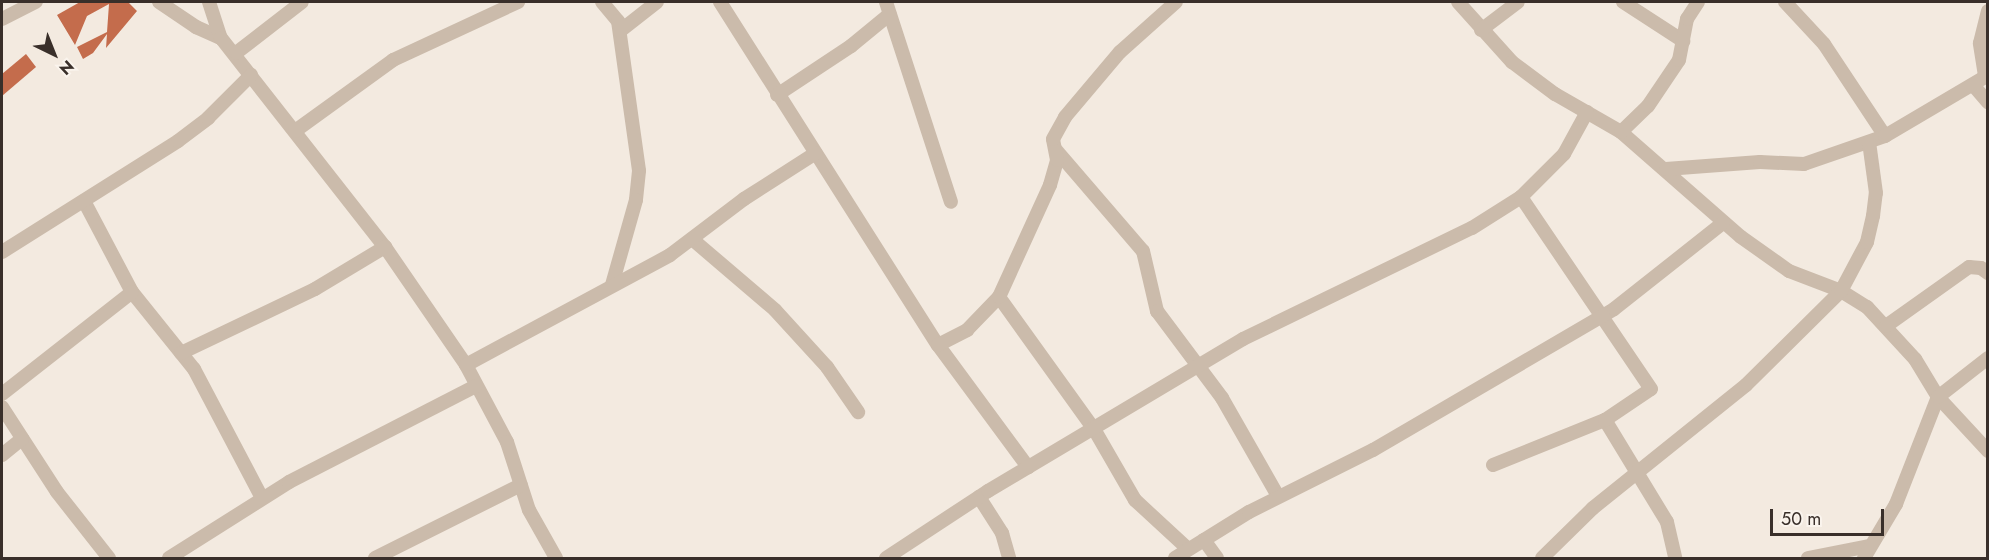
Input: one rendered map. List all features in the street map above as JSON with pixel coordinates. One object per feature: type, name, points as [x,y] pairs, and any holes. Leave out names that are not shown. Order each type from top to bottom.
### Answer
[{"type":"street","points":[[2,20],[36,2]]},
{"type":"street","points":[[159,2],[196,27],[221,38],[236,53],[386,247],[466,365],[507,442],[529,510],[556,558]]},
{"type":"street","points":[[209,2],[221,38]]},
{"type":"street","points":[[236,53],[302,2]]},
{"type":"street","points":[[295,131],[393,60],[518,2]]},
{"type":"street","points":[[602,2],[618,21],[639,171],[636,200],[612,285]]},
{"type":"street","points":[[620,31],[657,2]]},
{"type":"street","points":[[720,2],[777,95],[939,345],[1028,466]]},
{"type":"street","points":[[939,345],[967,330],[999,297],[1050,184],[1057,160],[1053,139],[1081,95],[1120,52],[1176,2]]},
{"type":"street","points":[[1458,2],[1512,62],[1621,132],[1666,169],[1723,223],[1789,271],[1841,291],[1868,307],[1915,359],[1938,397],[1988,451]]},
{"type":"street","points":[[1481,30],[1518,2]]},
{"type":"street","points":[[1623,2],[1683,41]]},
{"type":"street","points":[[1621,132],[1663,85],[1679,60],[1687,19],[1698,2]]},
{"type":"street","points":[[1785,2],[1824,44],[1885,136]]},
{"type":"street","points":[[777,95],[851,46],[888,8],[951,202]]},
{"type":"street","points":[[1666,169],[1761,162],[1804,164],[1885,136],[1986,76],[1980,43],[1988,11]]},
{"type":"street","points":[[2,252],[84,201],[208,118],[251,75]]},
{"type":"street","points":[[1973,85],[1988,102]]},
{"type":"street","points":[[886,558],[1028,466],[1094,429],[1197,365],[1292,312],[1472,228],[1521,197],[1564,154],[1587,112]]},
{"type":"street","points":[[1542,558],[1635,473],[1746,385],[1841,291],[1867,242],[1873,216],[1876,192],[1869,142]]},
{"type":"street","points":[[1054,149],[1143,250],[1157,311],[1222,398],[1278,496]]},
{"type":"street","points":[[466,365],[692,239],[744,199],[816,153]]},
{"type":"street","points":[[1493,465],[1605,420],[1650,389],[1623,344],[1599,317],[1521,197]]},
{"type":"street","points":[[84,201],[132,292],[181,353],[211,398],[262,498]]},
{"type":"street","points":[[1175,558],[1187,548],[1278,496],[1373,450],[1599,317],[1648,286],[1723,223]]},
{"type":"street","points":[[692,239],[776,310],[827,367],[858,412]]},
{"type":"street","points":[[181,353],[315,290],[386,247]]},
{"type":"street","points":[[1886,326],[1969,267],[1982,268],[1988,273]]},
{"type":"street","points":[[2,394],[132,292]]},
{"type":"street","points":[[999,297],[1094,429],[1135,500],[1187,548]]},
{"type":"street","points":[[1808,558],[1867,552],[1896,504],[1938,397],[1988,358]]},
{"type":"street","points":[[169,558],[262,498],[377,434],[476,386]]},
{"type":"street","points":[[2,407],[57,492],[109,558]]},
{"type":"street","points":[[1605,420],[1635,473],[1667,522],[1675,558]]},
{"type":"street","points":[[2,455],[22,439]]},
{"type":"street","points":[[375,558],[520,485]]},
{"type":"street","points":[[979,497],[1002,532],[1009,558]]},
{"type":"street","points":[[1204,540],[1217,558]]},
{"type":"building","points":[[80,2],[128,2],[137,11],[106,48],[107,34],[93,53],[83,59],[77,47],[107,32],[109,4],[87,16],[75,45],[57,15]]},
{"type":"building","points":[[26,54],[36,67],[2,96],[2,74]]}]
